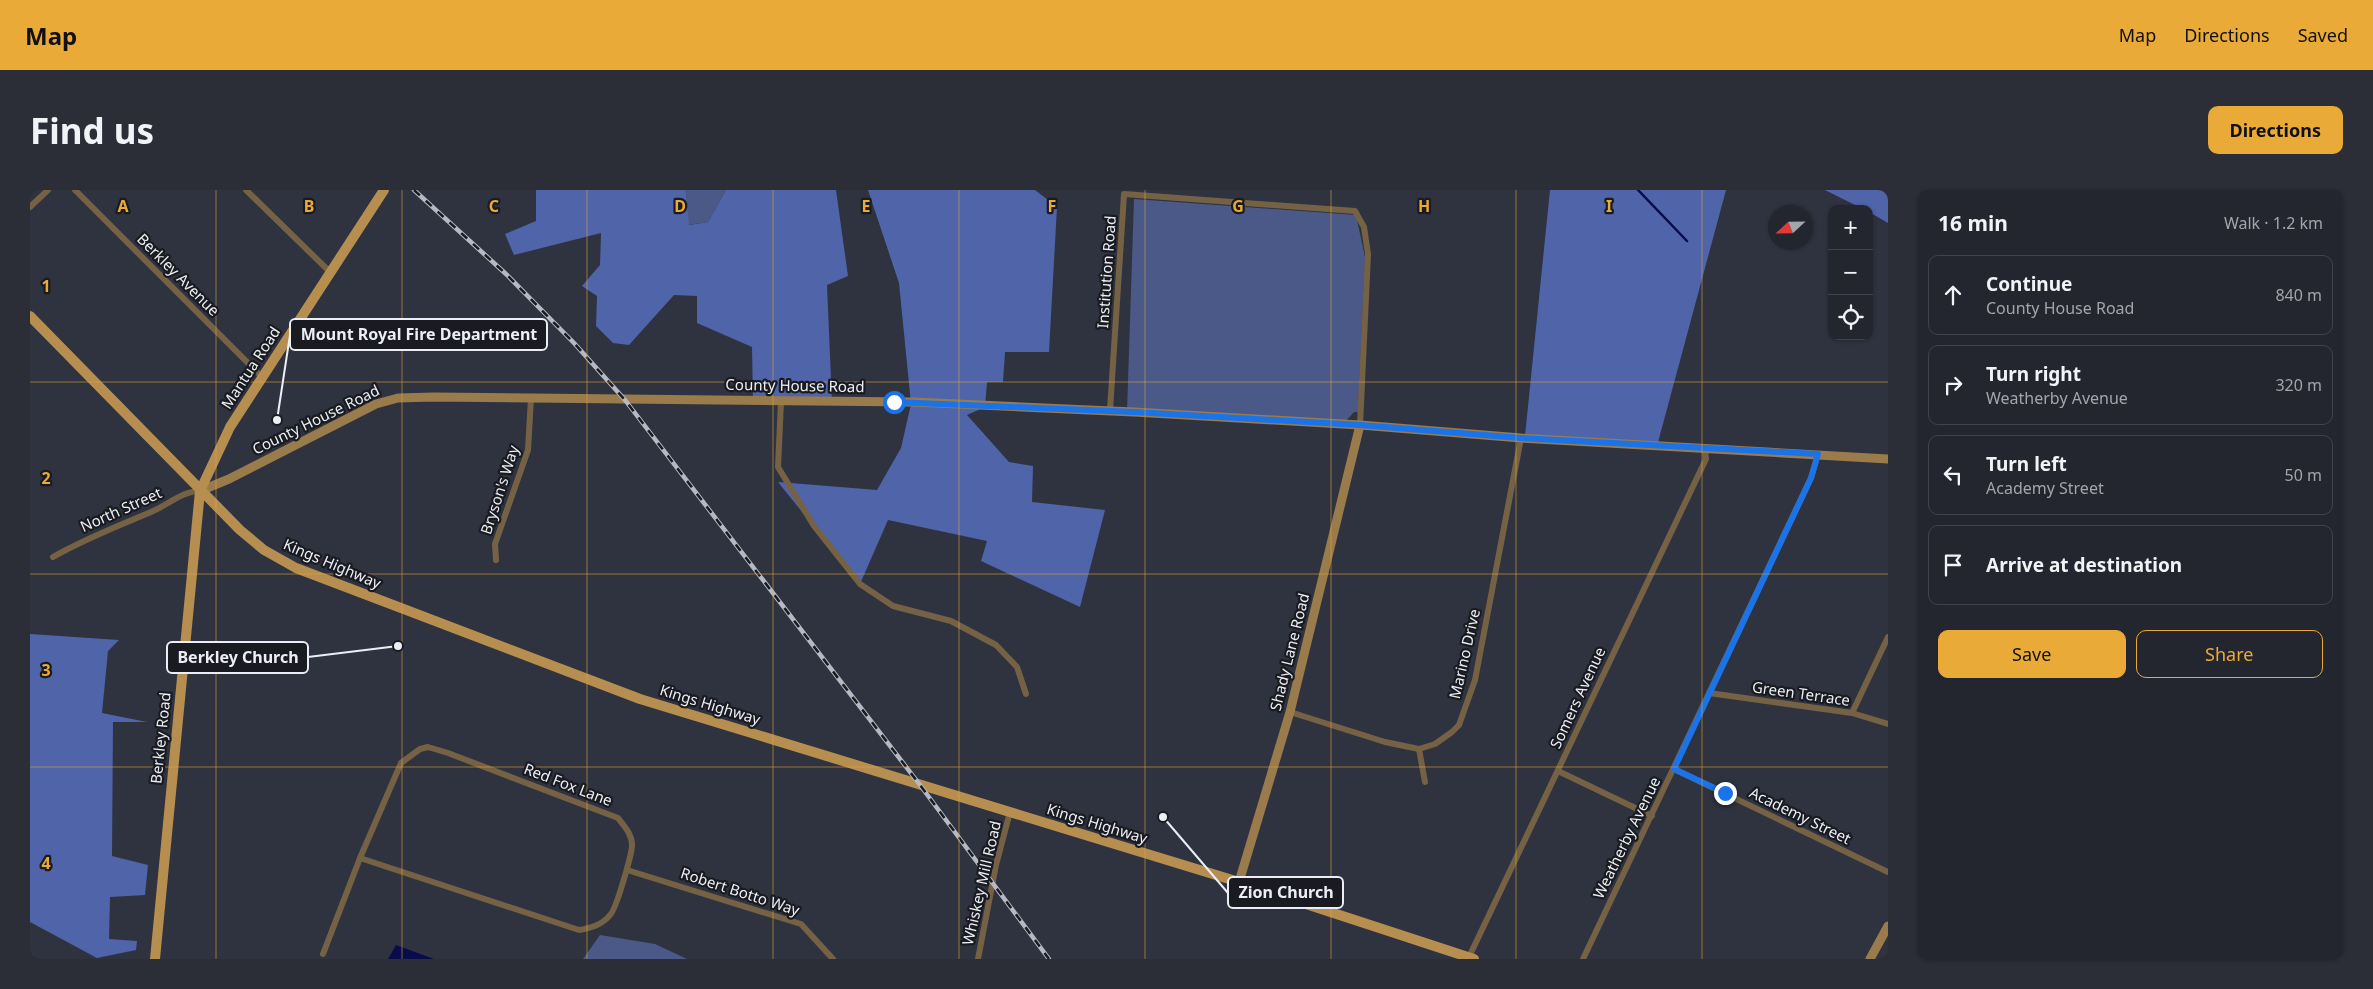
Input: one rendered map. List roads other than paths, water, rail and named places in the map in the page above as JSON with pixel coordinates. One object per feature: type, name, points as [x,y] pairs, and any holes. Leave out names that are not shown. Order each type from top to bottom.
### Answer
[{"type":"main road","name":"Mantua Road","points":[[200,491],[230,427],[384,190]]},
{"type":"main road","name":"Kings Highway","points":[[30,316],[200,491],[256,544],[279,559],[305,571],[640,699],[1239,882],[1472,958]]},
{"type":"main road","name":"Berkley Road","points":[[155,959],[200,491]]},
{"type":"street","points":[[30,208],[48,190]]},
{"type":"street","name":"Berkley Avenue","points":[[75,190],[262,377]]},
{"type":"street","points":[[246,190],[330,272]]},
{"type":"street","name":"Institution Road","points":[[1110,410],[1124,194],[1355,211],[1364,227],[1368,254],[1360,425]]},
{"type":"street","name":"County House Road","points":[[200,491],[383,401],[398,398],[434,397],[913,402],[1110,410],[1360,425],[1521,438],[1888,459]]},
{"type":"street","name":"Bryson's Way","points":[[496,560],[495,544],[528,450],[531,398]]},
{"type":"street","points":[[780,402],[778,467],[814,526],[860,584],[893,606],[951,621],[996,645],[1017,667],[1026,694]]},
{"type":"street","name":"Shady Lane Road","points":[[1239,882],[1290,712],[1360,425]]},
{"type":"street","name":"Marino Drive","points":[[1419,749],[1435,744],[1458,725],[1475,680],[1521,438]]},
{"type":"street","name":"Somers Avenue","points":[[1472,958],[1558,771],[1706,459],[1704,449]]},
{"type":"street","name":"Weatherby Avenue","points":[[1583,959],[1811,478],[1818,454]]},
{"type":"street","name":"North Street","points":[[53,557],[70,547],[153,511],[185,493],[200,491]]},
{"type":"street","points":[[1852,713],[1888,638]]},
{"type":"street","name":"Green Terrace","points":[[1709,693],[1852,713],[1888,724]]},
{"type":"street","points":[[1290,712],[1385,742],[1419,749],[1425,782]]},
{"type":"street","name":"Red Fox Lane","points":[[323,954],[360,858],[401,762],[420,749],[428,747],[457,756],[618,818],[628,831],[632,845],[627,870],[612,914],[596,926],[579,930],[360,858]]},
{"type":"street","name":"Academy Street","points":[[1674,769],[1888,872]]},
{"type":"street","points":[[1558,771],[1652,816]]},
{"type":"street","name":"Whiskey Mill Road","points":[[978,959],[996,867],[1010,812]]},
{"type":"street","name":"Robert Botto Way","points":[[627,870],[801,924],[833,959]]},
{"type":"street","points":[[1870,959],[1888,926]]},
{"type":"waterway","points":[[1638,190],[1687,241]]},
{"type":"railway","points":[[414,190],[506,274],[574,343],[625,400],[920,785],[1049,959]]},
{"type":"place","name":"Mount Royal Fire Department","points":[[277,420]]},
{"type":"place","name":"Berkley Church","points":[[398,646]]},
{"type":"place","name":"Zion Church","points":[[1163,817]]}]
